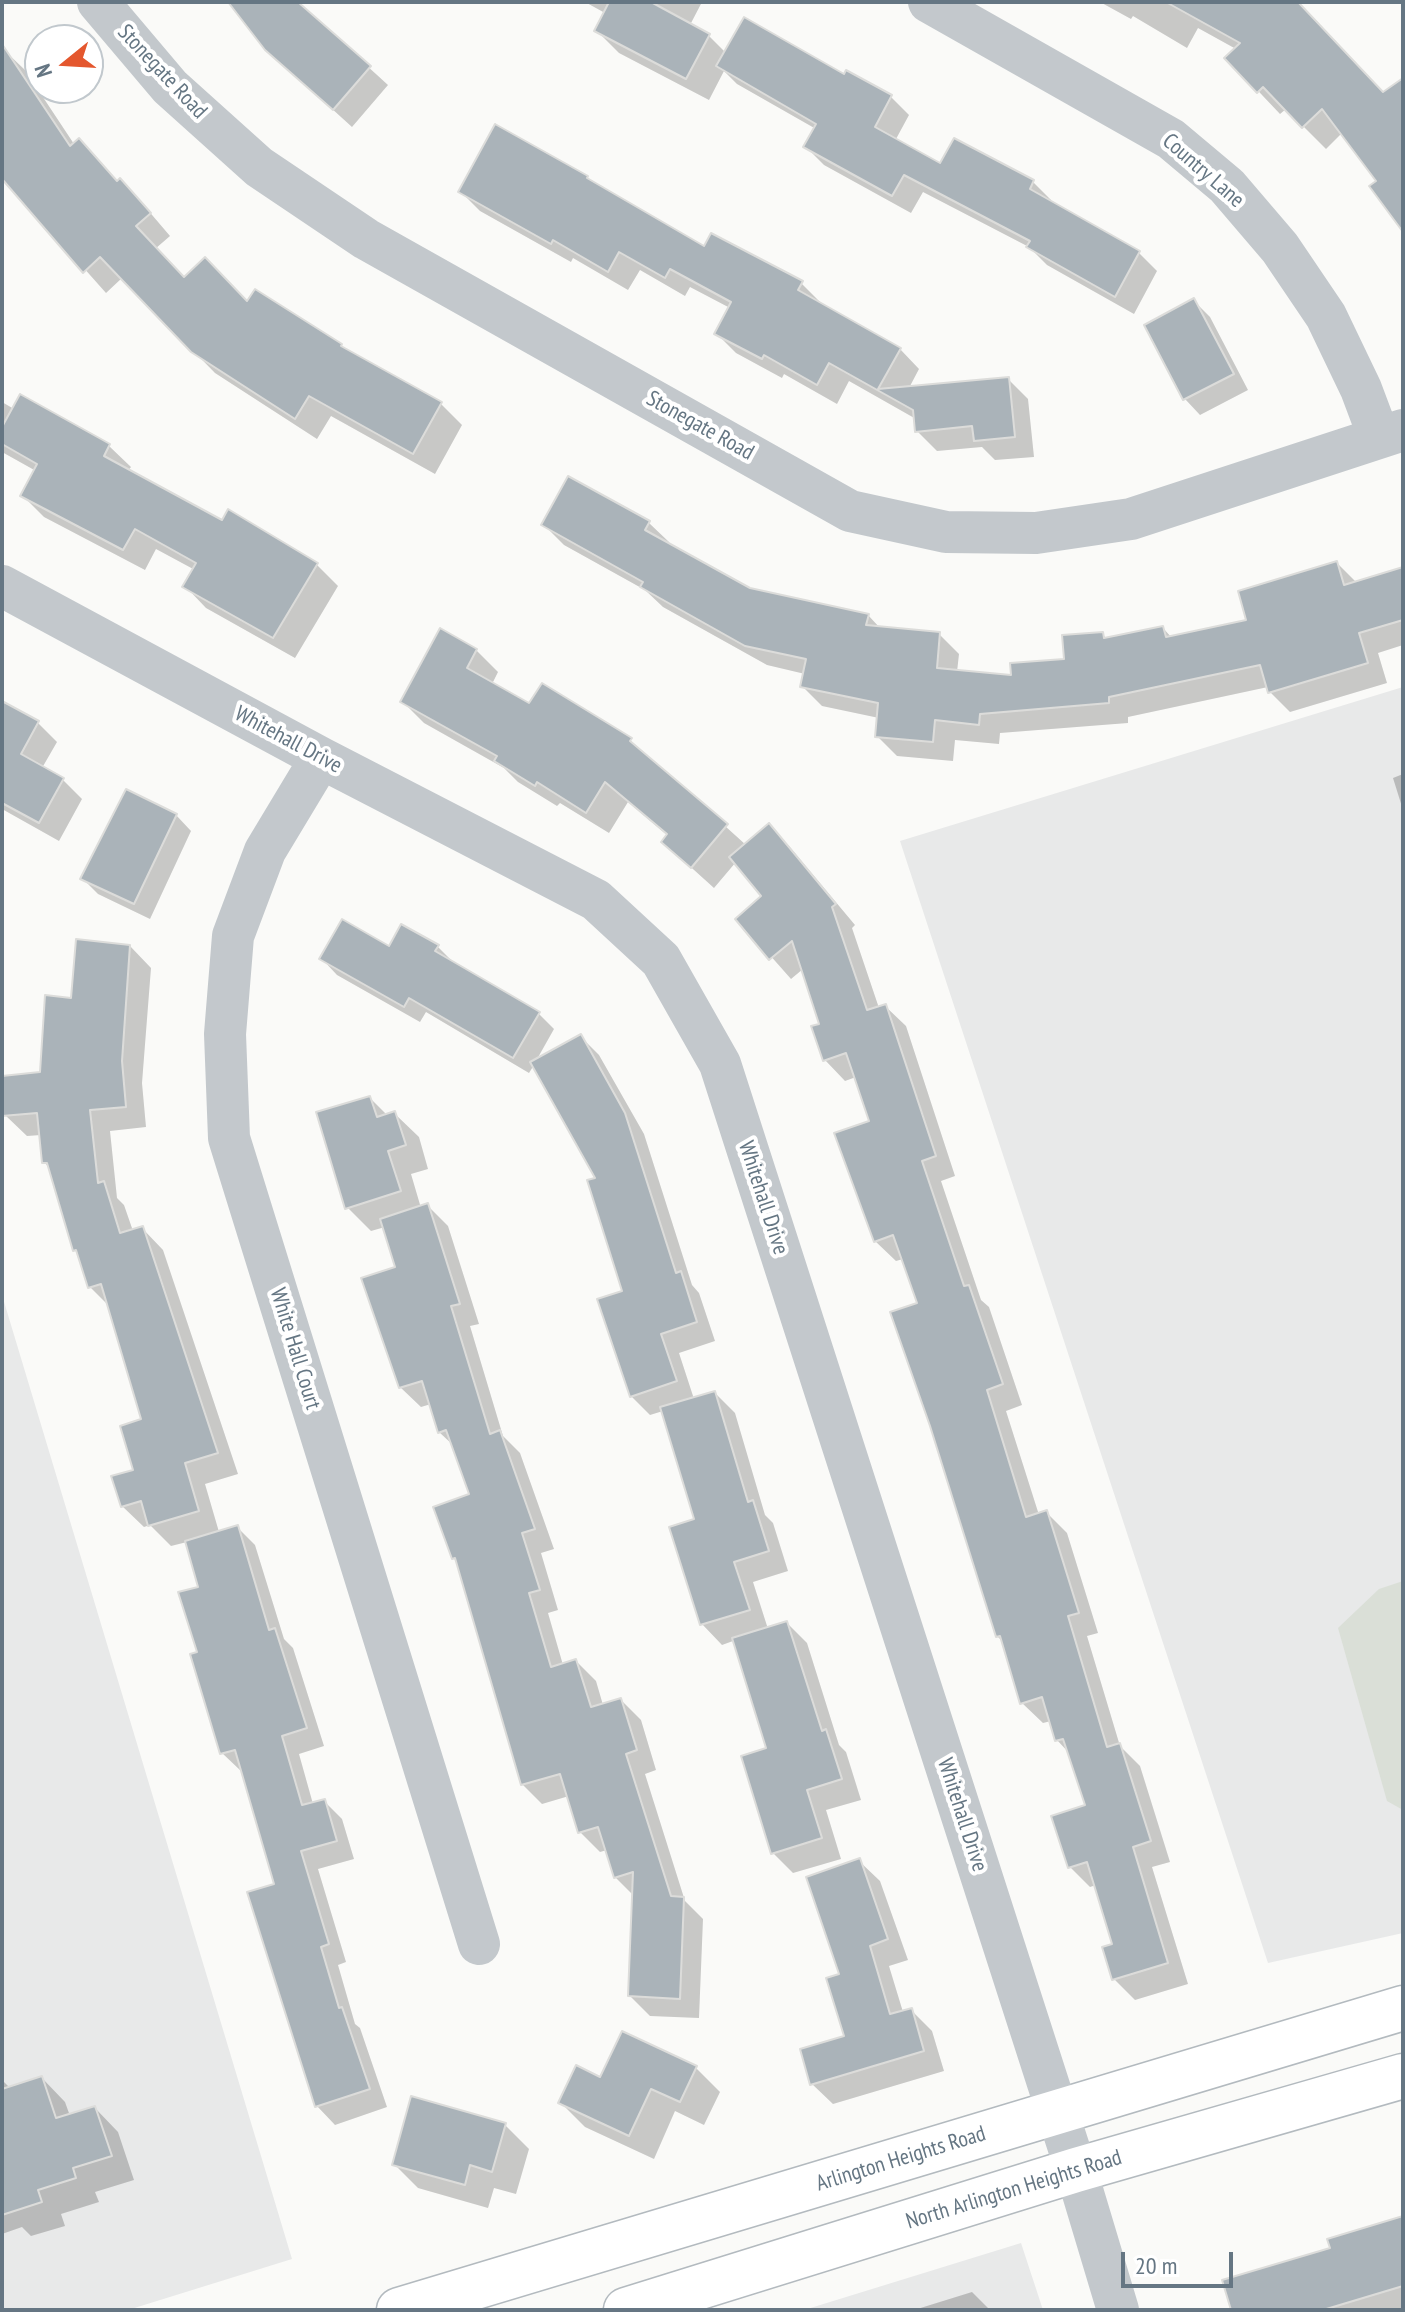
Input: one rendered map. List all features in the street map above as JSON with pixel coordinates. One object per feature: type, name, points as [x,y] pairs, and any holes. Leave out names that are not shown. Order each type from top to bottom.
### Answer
[{"type":"main road","name":"Arlington Heights Road","points":[[399,2310],[1403,2008]]},
{"type":"main road","name":"North Arlington Heights Road","points":[[626,2310],[1076,2170],[1403,2076]]},
{"type":"street","name":"Stonegate Road","points":[[98,2],[170,87],[270,175],[366,239],[850,511],[946,532],[1052,531],[1131,519],[1391,433]]},
{"type":"street","name":"Country Lane","points":[[929,2],[1171,139],[1227,186],[1280,248],[1326,316],[1361,389],[1391,433]]},
{"type":"street","name":"Whitehall Drive","points":[[2,586],[321,758],[596,900],[661,960],[720,1064],[1076,2170],[1118,2310]]},
{"type":"street","name":"White Hall Court","points":[[321,758],[265,851],[233,936],[225,1034],[229,1138],[479,1944]]},
{"type":"shaded area","points":[[1403,687],[1403,1933],[1268,1963],[900,841]]},
{"type":"shaded area","points":[[2,1295],[292,2259],[128,2310],[2,2310]]},
{"type":"shaded area","points":[[1403,1581],[1403,1810],[1387,1801],[1338,1628],[1379,1589]]},
{"type":"shaded area","points":[[1021,2243],[1043,2310],[804,2310]]},
{"type":"building","points":[[228,2],[298,2],[371,66],[333,110],[265,50]]},
{"type":"building","points":[[609,2],[651,2],[710,34],[686,79],[594,31]]},
{"type":"building","points":[[1166,2],[1298,2],[1383,92],[1403,78],[1403,232],[1369,186],[1376,181],[1322,109],[1302,128],[1263,87],[1257,93],[1224,58],[1240,43]]},
{"type":"building","points":[[744,17],[844,74],[846,70],[892,95],[875,127],[940,163],[954,138],[1034,180],[1030,189],[1140,251],[1115,297],[1026,247],[1030,241],[904,175],[892,196],[803,147],[816,124],[716,66]]},
{"type":"building","points":[[2,44],[24,77],[24,104],[42,104],[70,146],[79,138],[117,181],[120,178],[151,213],[136,226],[184,277],[205,257],[247,301],[255,289],[341,346],[442,402],[413,454],[309,396],[295,419],[191,352],[100,257],[83,273],[2,179]]},
{"type":"building","points":[[495,124],[704,246],[711,233],[803,281],[798,290],[901,348],[878,389],[1009,377],[1015,437],[974,441],[972,426],[915,432],[913,410],[829,363],[817,385],[764,355],[762,359],[714,334],[731,302],[670,269],[665,278],[619,252],[608,272],[458,192]]},
{"type":"building","points":[[1194,298],[1234,374],[1183,400],[1144,325]]},
{"type":"building","points":[[20,394],[110,444],[104,456],[222,520],[228,509],[318,563],[273,638],[182,587],[196,563],[135,529],[123,550],[20,496],[37,464],[2,444],[2,427]]},
{"type":"building","points":[[568,476],[650,521],[645,530],[750,588],[869,614],[866,625],[940,632],[937,668],[1011,675],[1010,663],[1064,659],[1062,635],[1103,632],[1104,638],[1163,626],[1166,637],[1246,620],[1238,591],[1337,561],[1344,585],[1403,567],[1403,620],[1359,633],[1368,663],[1268,693],[1260,665],[1109,697],[1109,703],[980,714],[979,725],[935,720],[933,742],[875,737],[878,703],[800,687],[806,659],[745,646],[640,587],[643,582],[541,525]]},
{"type":"building","points":[[440,628],[477,649],[467,668],[529,703],[542,683],[632,738],[630,741],[728,824],[691,868],[661,842],[667,834],[605,782],[586,813],[537,782],[535,786],[494,761],[497,756],[400,702]]},
{"type":"building","points":[[2,701],[39,721],[21,754],[64,778],[39,823],[2,803]]},
{"type":"building","points":[[126,789],[177,814],[134,904],[80,879]]},
{"type":"building","points":[[769,823],[836,904],[832,907],[867,1010],[886,1004],[936,1156],[922,1161],[964,1286],[969,1285],[1003,1384],[987,1390],[1026,1517],[1047,1510],[1079,1613],[1068,1616],[1107,1747],[1120,1743],[1151,1841],[1133,1847],[1168,1963],[1112,1980],[1102,1947],[1112,1944],[1087,1862],[1068,1868],[1051,1816],[1085,1805],[1063,1739],[1055,1741],[1042,1697],[1020,1704],[1000,1636],[996,1637],[930,1426],[890,1312],[917,1303],[893,1235],[874,1242],[834,1133],[869,1121],[846,1053],[823,1061],[811,1026],[819,1024],[792,941],[769,960],[735,919],[761,896],[729,857]]},
{"type":"building","points":[[342,919],[389,946],[401,924],[439,945],[435,951],[540,1012],[513,1058],[409,998],[404,1007],[319,959]]},
{"type":"building","points":[[76,939],[130,945],[122,1061],[126,1107],[90,1110],[98,1183],[104,1181],[120,1233],[143,1226],[218,1453],[185,1463],[199,1511],[148,1526],[141,1501],[121,1507],[111,1476],[133,1470],[120,1426],[141,1419],[101,1284],[88,1288],[76,1250],[73,1251],[47,1163],[42,1163],[37,1113],[2,1116],[2,1076],[40,1072],[45,995],[71,998]]},
{"type":"building","points":[[581,1034],[625,1113],[676,1273],[681,1271],[697,1322],[661,1334],[677,1381],[630,1397],[597,1299],[622,1291],[587,1180],[595,1178],[530,1062]]},
{"type":"building","points":[[370,1096],[377,1117],[395,1111],[406,1145],[388,1151],[401,1191],[345,1209],[316,1112]]},
{"type":"building","points":[[428,1203],[460,1304],[451,1306],[490,1434],[500,1430],[535,1529],[522,1533],[540,1590],[529,1593],[551,1667],[576,1659],[591,1707],[621,1698],[637,1750],[626,1754],[671,1896],[684,1897],[680,1999],[628,1996],[633,1872],[614,1878],[598,1827],[578,1833],[560,1774],[521,1785],[455,1558],[452,1559],[433,1507],[469,1494],[446,1430],[438,1433],[422,1381],[399,1388],[361,1278],[395,1267],[380,1219]]},
{"type":"building","points":[[715,1391],[748,1502],[753,1500],[769,1551],[734,1562],[750,1610],[700,1625],[669,1527],[694,1519],[660,1407]]},
{"type":"building","points":[[238,1525],[269,1630],[275,1628],[307,1728],[282,1736],[302,1805],[325,1799],[337,1841],[301,1851],[329,1944],[321,1947],[339,2008],[342,2007],[370,2089],[315,2107],[247,1892],[274,1884],[235,1750],[220,1754],[190,1654],[197,1652],[178,1592],[198,1587],[185,1541]]},
{"type":"building","points":[[787,1621],[822,1731],[826,1729],[842,1779],[807,1790],[822,1838],[771,1854],[741,1756],[766,1748],[732,1638]]},
{"type":"building","points":[[860,1858],[888,1939],[870,1946],[890,2014],[912,2008],[924,2051],[810,2085],[800,2049],[844,2036],[826,1978],[839,1974],[806,1877]]},
{"type":"building","points":[[622,2031],[697,2066],[680,2102],[651,2089],[629,2136],[558,2103],[576,2065],[600,2077]]},
{"type":"building","points":[[42,2076],[56,2118],[95,2106],[112,2156],[73,2168],[76,2178],[38,2190],[42,2202],[2,2215],[2,2089]]},
{"type":"building","points":[[411,2096],[506,2123],[492,2172],[470,2165],[465,2185],[392,2165]]},
{"type":"building","points":[[1403,2216],[1403,2286],[1323,2310],[1231,2310],[1222,2280],[1330,2248],[1327,2239]]}]
